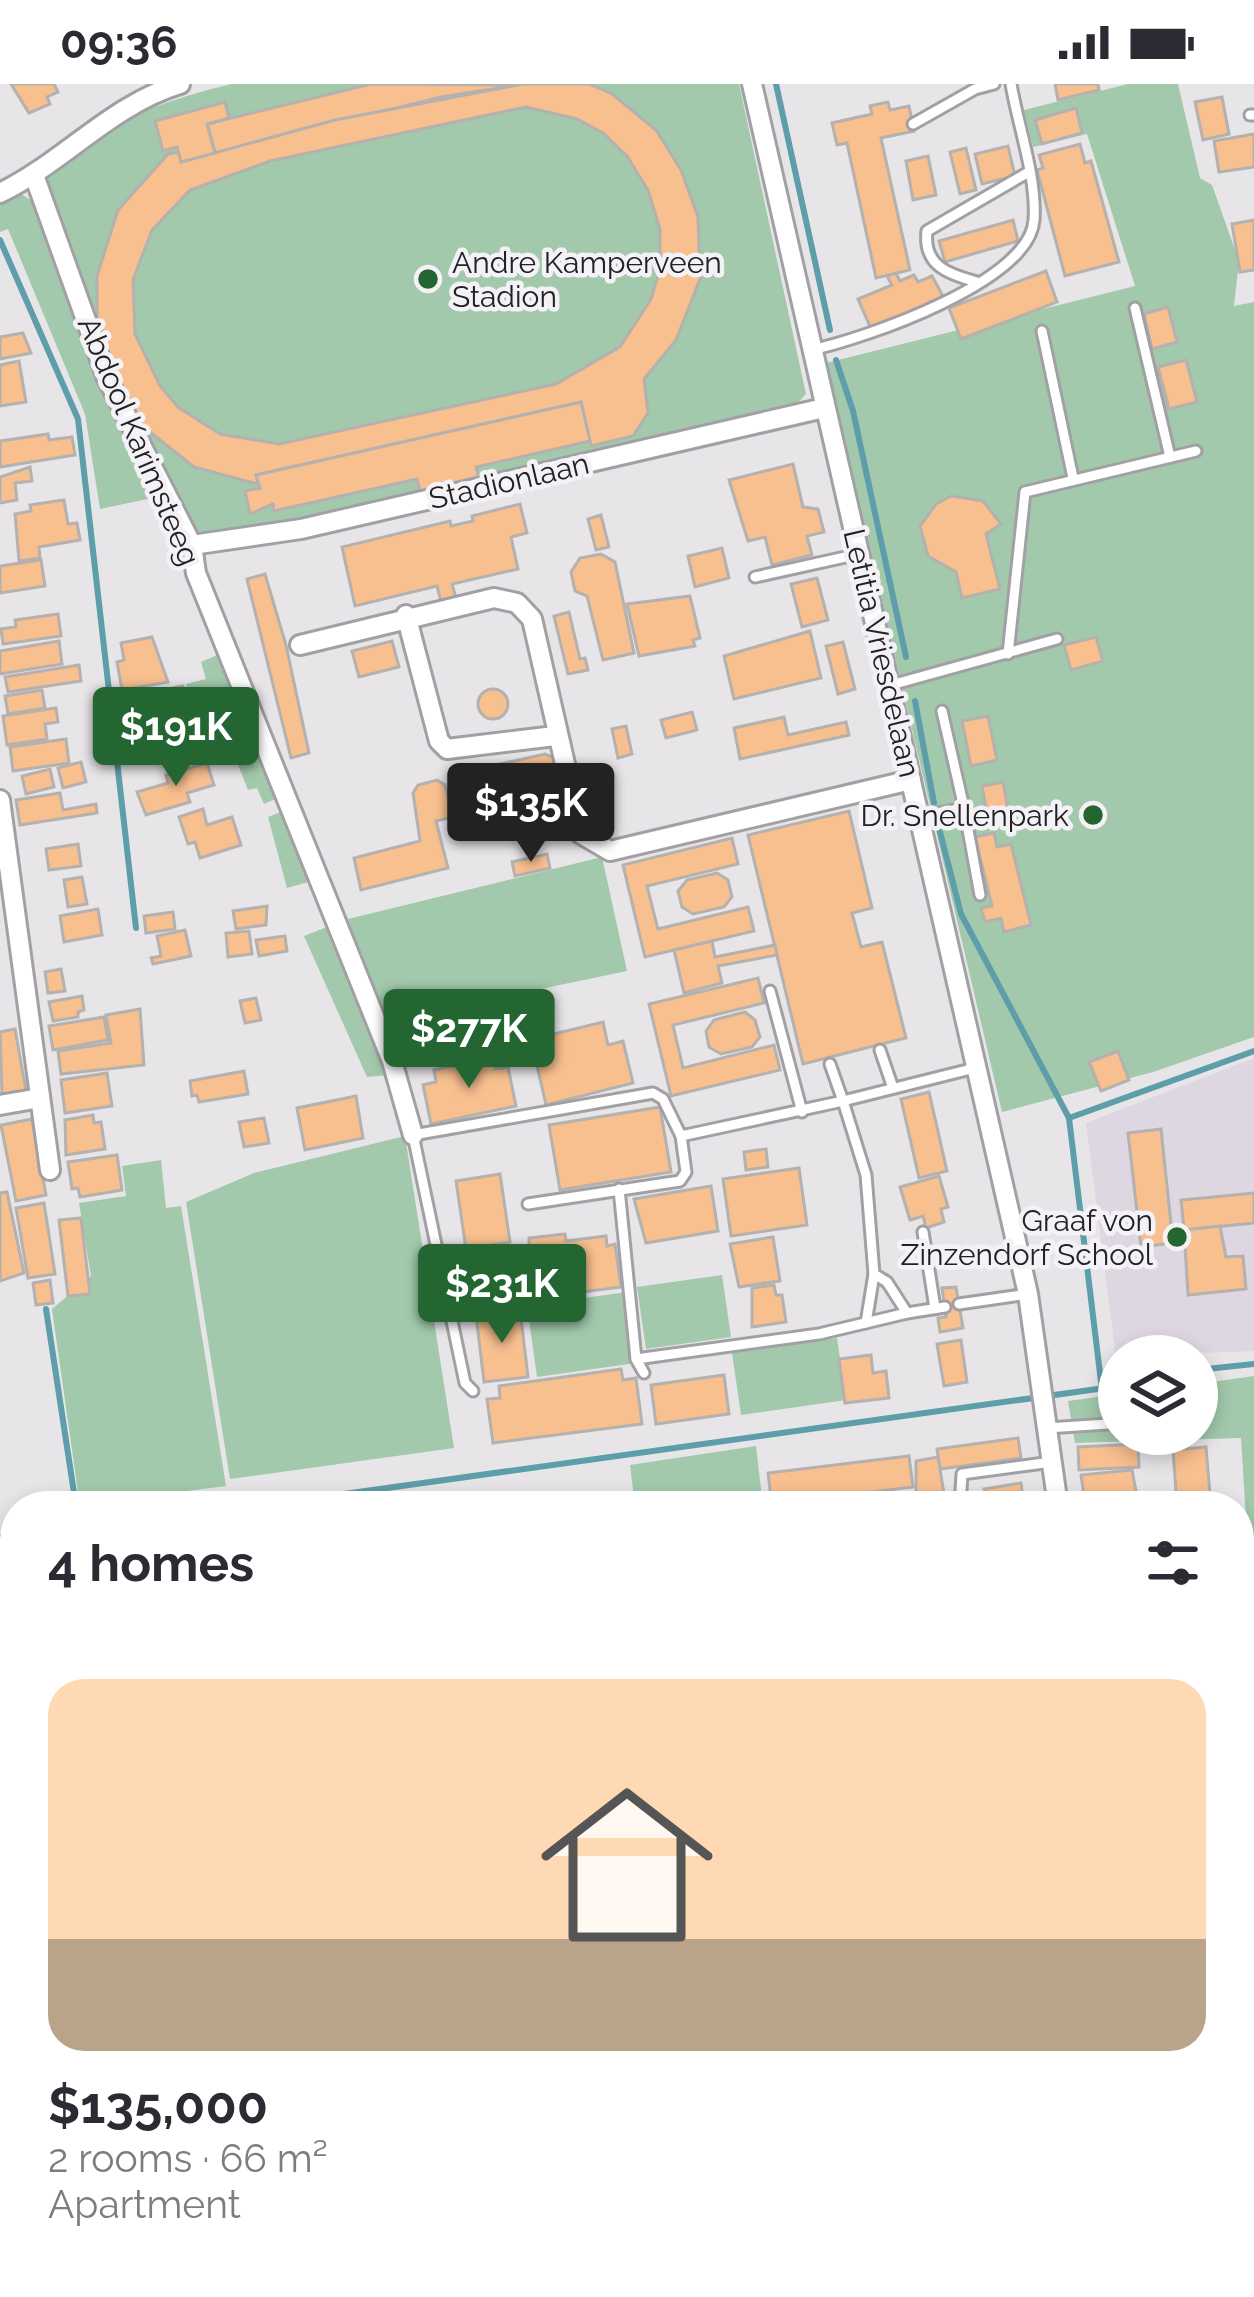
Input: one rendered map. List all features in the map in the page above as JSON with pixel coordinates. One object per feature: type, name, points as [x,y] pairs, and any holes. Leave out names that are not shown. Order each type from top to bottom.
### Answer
[{"type":"street","points":[[0,193],[34,175],[107,120],[181,84]]},
{"type":"street","name":"Letitia Vriesdelaan","points":[[752,84],[860,554],[885,686],[922,817],[1028,1294],[1056,1491]]},
{"type":"street","name":"Abdool Karimsteeg","points":[[34,175],[106,376],[192,545],[196,573],[392,1061],[413,1135]]},
{"type":"street","name":"Stadionlaan","points":[[192,545],[302,529],[824,408]]},
{"type":"street","points":[[300,645],[406,615],[494,598],[517,603],[532,619],[580,834],[610,851],[911,780]]},
{"type":"street","points":[[406,615],[439,742],[447,749],[555,736]]},
{"type":"street","points":[[0,800],[50,1170]]},
{"type":"street","points":[[0,1105],[40,1098]]},
{"type":"lane","points":[[913,124],[974,88],[994,84]]},
{"type":"lane","points":[[811,350],[847,342],[980,283],[1001,269],[1032,233],[1035,218],[1011,84]]},
{"type":"lane","points":[[980,283],[935,266],[925,249],[927,231],[1027,173]]},
{"type":"lane","points":[[1135,308],[1170,457]]},
{"type":"lane","points":[[1042,332],[1073,478]]},
{"type":"lane","points":[[1008,654],[1022,498],[1033,487],[1196,451]]},
{"type":"lane","points":[[755,577],[860,554]]},
{"type":"lane","points":[[885,686],[1057,639]]},
{"type":"lane","points":[[942,711],[980,895]]},
{"type":"lane","points":[[922,817],[964,808]]},
{"type":"lane","points":[[770,992],[802,1112]]},
{"type":"lane","points":[[880,1050],[893,1088]]},
{"type":"lane","points":[[830,1064],[866,1175],[874,1274],[866,1323]]},
{"type":"lane","points":[[681,1136],[802,1112],[978,1067]]},
{"type":"lane","points":[[473,1390],[465,1383],[413,1135],[653,1094],[663,1100],[681,1136],[685,1177],[528,1204]]},
{"type":"lane","points":[[619,1189],[636,1359],[644,1373]]},
{"type":"lane","points":[[636,1359],[940,1307],[923,1232]]},
{"type":"lane","points":[[874,1274],[887,1282],[907,1313]]},
{"type":"lane","points":[[958,1304],[1028,1294]]},
{"type":"lane","points":[[1046,1422],[1098,1424]]},
{"type":"lane","points":[[961,1491],[962,1474],[1052,1462]]},
{"type":"shaded area","name":"Graaf von Zinzendorf School","points":[[1254,1058],[1254,1351],[1218,1352],[1218,1335],[1113,1335],[1086,1123]]},
{"type":"green space","name":"Andre Kamperveen Stadion","points":[[232,84],[739,84],[806,394],[792,409],[312,523],[191,537],[107,376],[43,182],[57,163],[101,131],[156,107]]},
{"type":"green space","name":"Dr. Snellenpark","points":[[1128,84],[1178,84],[1200,178],[1212,185],[1239,261],[1234,306],[1254,302],[1254,1037],[1153,1072],[1002,1112],[826,363],[1135,286],[1087,134],[1033,147],[1024,110]]},
{"type":"green space","points":[[21,194],[39,205],[162,496],[100,509],[85,414],[8,229],[0,232],[0,204]]},
{"type":"green space","points":[[222,653],[240,704],[229,719],[195,728],[186,684],[206,679],[201,662]]},
{"type":"green space","points":[[246,717],[282,796],[264,804],[257,788],[248,790],[224,729]]},
{"type":"green space","points":[[288,809],[312,881],[287,888],[268,817]]},
{"type":"green space","points":[[602,857],[627,971],[386,1021],[348,919]]},
{"type":"green space","points":[[332,925],[388,1075],[367,1077],[304,936]]},
{"type":"green space","points":[[405,1136],[454,1448],[230,1479],[186,1202],[254,1173]]},
{"type":"green space","points":[[161,1160],[166,1208],[181,1206],[226,1486],[186,1491],[78,1491],[52,1309],[91,1276],[79,1203],[126,1196],[122,1166]]},
{"type":"green space","points":[[722,1275],[731,1337],[646,1349],[637,1287]]},
{"type":"green space","points":[[627,1292],[636,1363],[537,1377],[527,1306]]},
{"type":"green space","points":[[837,1338],[846,1400],[741,1415],[732,1353]]},
{"type":"green space","points":[[1254,1376],[1254,1491],[1244,1491],[1241,1438],[1218,1439],[1218,1381]]},
{"type":"green space","points":[[1098,1397],[1098,1442],[1075,1443],[1068,1401]]},
{"type":"green space","points":[[756,1446],[761,1491],[633,1491],[630,1465]]},
{"type":"building","points":[[11,84],[54,84],[58,92],[47,97],[50,104],[29,113]]},
{"type":"building","points":[[371,84],[518,85],[441,97],[215,153],[207,124]]},
{"type":"building","points":[[523,84],[589,84],[611,93],[656,130],[681,170],[698,217],[700,279],[676,340],[644,379],[648,413],[633,436],[591,446],[581,402],[256,475],[258,484],[194,467],[136,421],[97,333],[97,276],[118,210],[168,154],[179,152],[181,162],[335,120]],"holes":[[[526,107],[577,119],[603,133],[627,156],[648,190],[660,229],[660,269],[651,299],[620,347],[556,384],[279,444],[220,434],[178,407],[160,386],[135,334],[133,280],[152,230],[190,190],[270,161]]]},
{"type":"building","points":[[1055,84],[1098,84],[1099,90],[1058,100]]},
{"type":"building","points":[[1222,97],[1229,134],[1203,140],[1195,102]]},
{"type":"building","points":[[225,102],[229,118],[207,124],[215,153],[181,162],[177,147],[163,151],[155,121]]},
{"type":"building","points":[[888,102],[890,110],[909,106],[914,131],[881,138],[910,270],[876,278],[847,143],[837,145],[832,123],[872,114],[870,106]]},
{"type":"building","points":[[1076,108],[1082,133],[1042,144],[1035,120]]},
{"type":"building","points":[[1254,134],[1254,167],[1219,172],[1214,141]]},
{"type":"building","points":[[1080,144],[1085,163],[1091,161],[1119,262],[1065,276],[1037,170],[1043,168],[1039,155]]},
{"type":"building","points":[[1008,146],[1015,176],[982,184],[975,154]]},
{"type":"building","points":[[966,148],[976,190],[960,194],[950,152]]},
{"type":"building","points":[[928,156],[936,195],[913,200],[906,161]]},
{"type":"building","points":[[1013,220],[1018,241],[945,262],[939,241]]},
{"type":"building","points":[[1254,220],[1254,270],[1240,272],[1232,224]]},
{"type":"building","points":[[1046,271],[1057,302],[961,339],[949,308]]},
{"type":"building","points":[[896,273],[900,281],[914,275],[918,282],[932,276],[944,298],[872,331],[858,299],[892,285],[887,276]]},
{"type":"building","points":[[1168,307],[1177,342],[1152,349],[1144,314]]},
{"type":"building","points":[[23,333],[31,353],[0,359],[0,337]]},
{"type":"building","points":[[1186,360],[1197,402],[1169,409],[1158,367]]},
{"type":"building","points":[[19,361],[26,402],[0,406],[0,365]]},
{"type":"building","points":[[581,402],[590,441],[476,467],[480,483],[421,496],[417,479],[274,511],[273,504],[250,514],[245,491],[260,488],[256,475]]},
{"type":"building","points":[[48,434],[49,440],[72,437],[75,455],[0,467],[0,441]]},
{"type":"building","points":[[793,464],[803,507],[818,509],[824,532],[807,536],[812,555],[772,565],[765,537],[748,541],[729,480]]},
{"type":"building","points":[[30,467],[32,481],[15,483],[17,500],[0,503],[0,477]]},
{"type":"building","points":[[951,496],[983,501],[1001,524],[986,534],[1000,589],[962,598],[956,572],[928,556],[920,526],[936,504]]},
{"type":"building","points":[[64,500],[68,524],[77,523],[80,540],[39,547],[40,558],[19,561],[15,514],[31,511],[30,505]]},
{"type":"building","points":[[520,504],[527,533],[511,537],[518,569],[452,584],[456,598],[441,602],[437,586],[355,606],[342,547],[450,521],[451,526],[473,521],[472,516]]},
{"type":"building","points":[[601,515],[609,547],[596,550],[588,519]]},
{"type":"building","points":[[722,548],[729,578],[695,587],[688,556]]},
{"type":"building","points":[[601,554],[615,562],[634,653],[603,660],[587,596],[575,591],[571,572],[580,558]]},
{"type":"building","points":[[41,560],[45,586],[0,593],[0,566]]},
{"type":"building","points":[[265,574],[309,753],[291,758],[247,579]]},
{"type":"building","points":[[817,578],[828,620],[802,627],[791,584]]},
{"type":"building","points":[[690,596],[700,638],[693,640],[695,646],[639,656],[627,604]]},
{"type":"building","points":[[569,612],[580,659],[585,658],[588,670],[568,674],[554,616]]},
{"type":"building","points":[[58,614],[61,636],[3,644],[1,629],[16,627],[15,620]]},
{"type":"building","points":[[810,631],[821,678],[734,699],[724,656]]},
{"type":"building","points":[[152,637],[168,682],[122,690],[117,662],[124,660],[121,643]]},
{"type":"building","points":[[1096,637],[1103,661],[1071,670],[1064,645]]},
{"type":"building","points":[[59,641],[62,664],[0,674],[0,651]]},
{"type":"building","points":[[392,641],[399,667],[359,677],[352,651]]},
{"type":"building","points":[[843,642],[855,689],[838,694],[826,646]]},
{"type":"building","points":[[79,665],[81,681],[8,692],[5,677]]},
{"type":"building","points":[[183,686],[190,720],[134,731],[127,697]]},
{"type":"building","points":[[493,689],[504,693],[508,704],[504,715],[493,719],[482,715],[478,704],[482,693]]},
{"type":"building","points":[[42,690],[45,708],[8,714],[5,696]]},
{"type":"building","points":[[56,708],[58,722],[45,724],[47,739],[7,745],[3,716]]},
{"type":"building","points":[[692,712],[697,730],[666,738],[661,720]]},
{"type":"building","points":[[988,716],[997,760],[971,766],[962,721]]},
{"type":"building","points":[[784,717],[788,735],[846,722],[849,735],[740,759],[734,728]]},
{"type":"building","points":[[190,720],[196,745],[140,757],[134,731]]},
{"type":"building","points":[[626,726],[632,754],[618,758],[612,729]]},
{"type":"building","points":[[66,739],[69,763],[13,771],[10,747]]},
{"type":"building","points":[[545,754],[559,760],[559,786],[513,796],[517,813],[480,822],[469,771]]},
{"type":"building","points":[[81,762],[86,782],[63,788],[58,768]]},
{"type":"building","points":[[207,763],[214,785],[187,793],[190,802],[146,815],[137,792],[168,783],[166,775]]},
{"type":"building","points":[[50,769],[54,787],[26,794],[22,776]]},
{"type":"building","points":[[437,780],[445,785],[453,817],[436,821],[448,868],[361,890],[354,858],[420,841],[413,793],[418,785]]},
{"type":"building","points":[[1003,782],[1009,815],[988,819],[982,786]]},
{"type":"building","points":[[60,793],[63,810],[96,804],[97,813],[20,825],[16,800]]},
{"type":"building","points":[[203,809],[207,825],[232,817],[241,845],[200,858],[195,842],[188,844],[179,817]]},
{"type":"building","points":[[849,811],[872,908],[852,913],[861,947],[882,942],[906,1038],[803,1064],[748,835]]},
{"type":"building","points":[[994,833],[997,847],[1011,844],[1031,925],[1004,932],[1001,918],[985,922],[981,908],[992,906],[975,837]]},
{"type":"building","points":[[732,838],[738,864],[647,886],[658,929],[748,907],[754,931],[645,957],[623,865]]},
{"type":"building","points":[[78,844],[81,866],[49,870],[46,849]]},
{"type":"building","points":[[547,854],[550,868],[515,876],[512,862]]},
{"type":"building","points":[[717,873],[728,880],[732,897],[724,907],[693,914],[682,907],[678,891],[687,880]]},
{"type":"building","points":[[82,877],[87,904],[68,907],[64,880]]},
{"type":"building","points":[[267,906],[266,925],[236,929],[233,911]]},
{"type":"building","points":[[98,909],[102,935],[64,942],[60,916]]},
{"type":"building","points":[[173,912],[175,929],[146,933],[144,916]]},
{"type":"building","points":[[185,930],[191,956],[153,964],[151,958],[161,956],[157,936]]},
{"type":"building","points":[[249,931],[252,954],[228,957],[226,933]]},
{"type":"building","points":[[285,936],[287,951],[259,956],[256,940]]},
{"type":"building","points":[[712,941],[715,957],[775,945],[777,955],[718,966],[722,983],[684,993],[674,950]]},
{"type":"building","points":[[61,969],[65,991],[48,993],[45,972]]},
{"type":"building","points":[[758,978],[764,1003],[673,1025],[683,1068],[774,1045],[780,1070],[671,1096],[649,1004]]},
{"type":"building","points":[[82,996],[84,1010],[78,1017],[53,1021],[49,1002]]},
{"type":"building","points":[[256,998],[261,1020],[245,1023],[240,1001]]},
{"type":"building","points":[[140,1009],[144,1065],[61,1074],[58,1051],[111,1043],[106,1015]]},
{"type":"building","points":[[745,1012],[755,1020],[760,1037],[752,1047],[721,1054],[709,1047],[706,1031],[714,1020]]},
{"type":"building","points":[[104,1017],[108,1040],[53,1050],[49,1026]]},
{"type":"building","points":[[603,1022],[608,1045],[623,1041],[633,1083],[546,1105],[536,1061],[550,1057],[545,1036]]},
{"type":"building","points":[[15,1029],[26,1091],[2,1095],[0,1032]]},
{"type":"building","points":[[1118,1051],[1129,1080],[1101,1091],[1089,1062]]},
{"type":"building","points":[[493,1058],[495,1069],[508,1067],[516,1106],[431,1124],[423,1085],[436,1082],[434,1070]]},
{"type":"building","points":[[244,1071],[248,1094],[199,1102],[197,1095],[192,1096],[190,1081]]},
{"type":"building","points":[[107,1073],[112,1106],[65,1113],[61,1080]]},
{"type":"building","points":[[929,1092],[947,1171],[919,1178],[901,1099]]},
{"type":"building","points":[[356,1096],[363,1138],[305,1150],[297,1108]]},
{"type":"building","points":[[660,1107],[671,1172],[560,1190],[549,1125]]},
{"type":"building","points":[[93,1115],[94,1123],[101,1122],[105,1149],[66,1155],[65,1120]]},
{"type":"building","points":[[264,1118],[269,1143],[244,1147],[239,1122]]},
{"type":"building","points":[[32,1119],[46,1195],[16,1201],[1,1125]]},
{"type":"building","points":[[1161,1129],[1173,1243],[1141,1247],[1128,1133]]},
{"type":"building","points":[[766,1149],[768,1167],[746,1170],[744,1152]]},
{"type":"building","points":[[117,1155],[122,1190],[80,1197],[78,1188],[72,1189],[68,1162]]},
{"type":"building","points":[[799,1168],[807,1225],[731,1236],[723,1179]]},
{"type":"building","points":[[500,1174],[510,1242],[466,1249],[456,1181]]},
{"type":"building","points":[[939,1176],[948,1207],[941,1209],[944,1222],[926,1228],[923,1216],[910,1220],[900,1187]]},
{"type":"building","points":[[711,1186],[718,1231],[646,1243],[634,1199]]},
{"type":"building","points":[[7,1192],[24,1273],[0,1281],[0,1193]]},
{"type":"building","points":[[1254,1193],[1254,1223],[1184,1230],[1181,1200]]},
{"type":"building","points":[[44,1203],[55,1274],[28,1278],[16,1208]]},
{"type":"building","points":[[81,1218],[90,1294],[68,1296],[59,1220]]},
{"type":"building","points":[[1220,1226],[1226,1257],[1243,1256],[1246,1289],[1188,1295],[1184,1230]]},
{"type":"building","points":[[565,1234],[566,1241],[606,1236],[607,1246],[615,1244],[621,1287],[476,1306],[470,1265],[482,1263],[481,1252],[529,1246],[529,1238]]},
{"type":"building","points":[[773,1237],[780,1281],[739,1287],[730,1244]]},
{"type":"building","points":[[50,1280],[53,1303],[36,1305],[33,1283]]},
{"type":"building","points":[[774,1285],[776,1295],[782,1295],[786,1322],[752,1327],[752,1288]]},
{"type":"building","points":[[956,1287],[963,1328],[940,1332],[938,1318],[946,1317],[942,1288]]},
{"type":"building","points":[[520,1310],[528,1377],[484,1382],[476,1315]]},
{"type":"building","points":[[961,1340],[967,1382],[944,1386],[937,1344]]},
{"type":"building","points":[[871,1355],[873,1373],[886,1371],[889,1398],[845,1403],[839,1359]]},
{"type":"building","points":[[621,1369],[623,1380],[636,1378],[642,1424],[493,1443],[487,1399],[500,1398],[499,1386]]},
{"type":"building","points":[[724,1375],[729,1414],[656,1424],[651,1385]]},
{"type":"building","points":[[1018,1438],[1021,1458],[940,1469],[937,1449]]},
{"type":"building","points":[[1098,1446],[1098,1455],[1138,1455],[1139,1467],[1079,1470],[1078,1447]]},
{"type":"building","points":[[1173,1455],[1207,1455],[1210,1491],[1176,1491]]},
{"type":"building","points":[[909,1456],[913,1487],[770,1491],[768,1473]]},
{"type":"building","points":[[938,1457],[944,1491],[916,1491],[916,1461]]},
{"type":"building","points":[[1132,1470],[1136,1491],[1083,1491],[1081,1475]]},
{"type":"building","points":[[1021,1483],[1022,1491],[984,1491]]},
{"type":"waterway","points":[[776,84],[830,330]]},
{"type":"waterway","points":[[0,240],[78,419],[136,928]]},
{"type":"waterway","points":[[836,360],[853,411],[906,657]]},
{"type":"waterway","points":[[915,701],[934,803]]},
{"type":"waterway","points":[[940,832],[961,914],[1069,1118],[1098,1357]]},
{"type":"waterway","points":[[1069,1118],[1254,1051]]},
{"type":"waterway","points":[[46,1309],[74,1491]]},
{"type":"waterway","points":[[1218,1368],[1254,1364]]},
{"type":"waterway","points":[[366,1491],[1098,1389]]},
{"type":"place","name":"Andre Kamperveen Stadion","points":[[428,279]]},
{"type":"place","name":"Dr. Snellenpark","points":[[1093,815]]},
{"type":"place","name":"Graaf von Zinzendorf School","points":[[1177,1237]]}]
